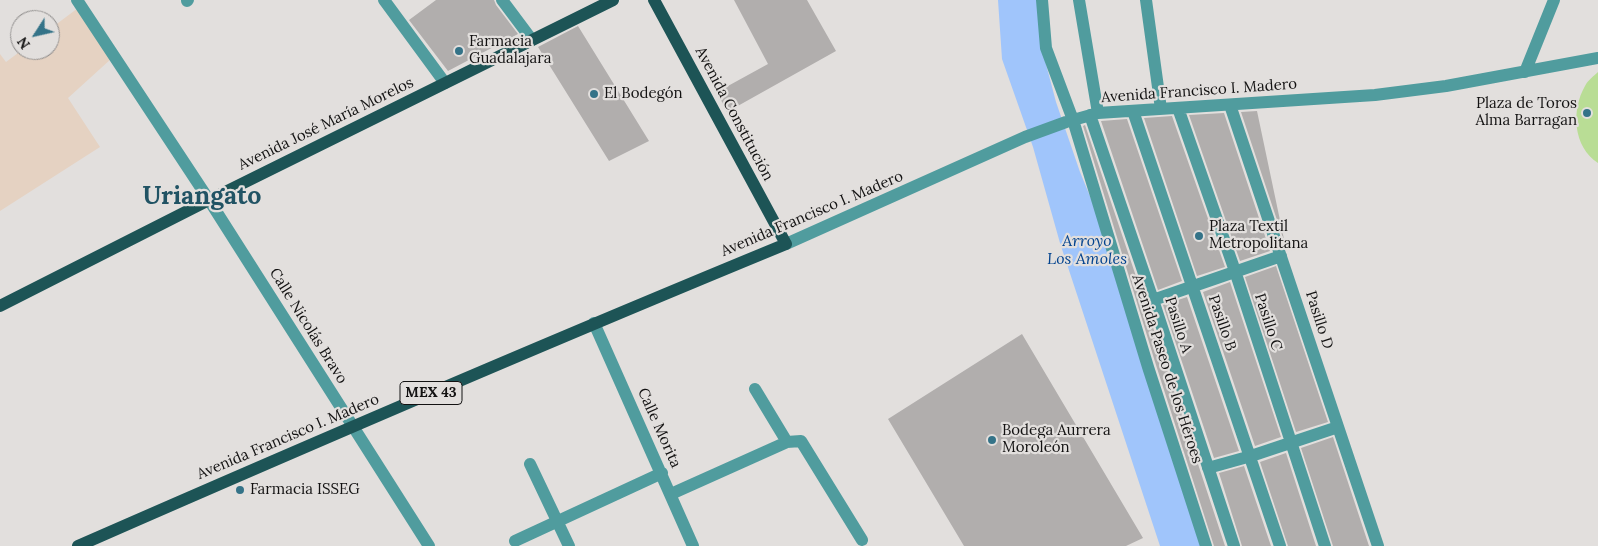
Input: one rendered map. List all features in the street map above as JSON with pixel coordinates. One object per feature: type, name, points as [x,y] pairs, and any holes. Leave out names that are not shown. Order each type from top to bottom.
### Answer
[{"type":"main road","name":"Avenida José María Morelos","points":[[0,306],[613,0]]},
{"type":"main road","name":"Avenida Constitución","points":[[654,0],[786,244]]},
{"type":"main road","name":"Avenida Francisco I. Madero","points":[[78,546],[352,426],[786,244]]},
{"type":"street","name":"Calle Nicolás Bravo","points":[[77,0],[209,200],[429,546]]},
{"type":"street","points":[[384,0],[445,83]]},
{"type":"street","points":[[502,0],[532,40]]},
{"type":"street","name":"Avenida Paseo de los Héroes","points":[[1042,0],[1046,48],[1206,546]]},
{"type":"street","name":"Pasillo A","points":[[1079,0],[1094,114],[1234,546]]},
{"type":"street","points":[[1146,0],[1161,109]]},
{"type":"street","points":[[1525,72],[1554,0]]},
{"type":"street","name":"Avenida Francisco I. Madero","points":[[786,244],[1026,137],[1094,114],[1375,95],[1446,86],[1598,58]]},
{"type":"street","name":"Pasillo D","points":[[1230,105],[1378,546]]},
{"type":"street","name":"Pasillo C","points":[[1178,108],[1235,271],[1325,546]]},
{"type":"street","name":"Pasillo B","points":[[1133,111],[1280,546]]},
{"type":"street","points":[[1153,300],[1281,256]]},
{"type":"street","name":"Calle Morita","points":[[594,323],[693,546]]},
{"type":"street","points":[[754,389],[787,442]]},
{"type":"street","points":[[1208,468],[1338,427]]},
{"type":"street","points":[[671,494],[787,442],[800,442],[862,540]]},
{"type":"street","points":[[530,464],[569,546]]},
{"type":"street","points":[[516,541],[662,473]]},
{"type":"shaded area","points":[[78,8],[111,59],[68,98],[100,147],[0,211],[0,54],[6,62],[10,59],[60,60],[60,22]]},
{"type":"green space","name":"Plaza de Toros Alma Barragan","points":[[1598,72],[1598,163],[1583,148],[1579,138],[1576,117],[1585,86]]},
{"type":"water","name":"Arroyo Los Amoles","points":[[998,0],[1041,0],[1042,49],[1056,102],[1080,172],[1108,240],[1205,546],[1160,546],[1060,243],[1033,147],[1002,59]]},
{"type":"building","name":"Farmacia Guadalajara","points":[[436,0],[494,0],[518,34],[448,71],[409,20]]},
{"type":"building","points":[[734,0],[807,0],[836,51],[727,112],[717,92],[768,64]]},
{"type":"building","name":"El Bodegón","points":[[578,26],[649,141],[609,161],[538,47]]},
{"type":"building","points":[[1257,111],[1285,244],[1241,112]]},
{"type":"building","points":[[1224,113],[1270,251],[1240,261],[1189,115]]},
{"type":"building","points":[[1172,116],[1225,267],[1197,276],[1144,118]]},
{"type":"building","points":[[1127,119],[1182,281],[1158,290],[1101,121]]},
{"type":"building","points":[[1085,125],[1225,546],[1214,546],[1156,365],[1083,126]]},
{"type":"building","points":[[1276,266],[1328,422],[1296,432],[1245,277]]},
{"type":"building","points":[[1230,282],[1281,437],[1255,446],[1203,292]]},
{"type":"building","points":[[1187,297],[1239,451],[1214,458],[1163,305]]},
{"type":"building","name":"Bodega Aurrera Moroleón","points":[[1022,334],[1143,538],[1126,546],[964,546],[888,419]]},
{"type":"building","points":[[1333,437],[1369,546],[1333,546],[1301,448]]},
{"type":"building","points":[[1286,453],[1316,546],[1288,546],[1260,462]]},
{"type":"building","points":[[1244,466],[1271,546],[1242,546],[1219,473]]},
{"type":"place","name":"Farmacia Guadalajara","points":[[459,51]]},
{"type":"place","name":"El Bodegón","points":[[594,94]]},
{"type":"place","name":"Plaza de Toros Alma Barragan","points":[[1587,113]]},
{"type":"place","name":"Plaza Textil Metropolitana","points":[[1199,236]]},
{"type":"place","name":"Bodega Aurrera Moroleón","points":[[992,440]]},
{"type":"place","name":"Farmacia ISSEG","points":[[240,490]]},
{"type":"district","name":"Uriangato","points":[[202,197]]}]
